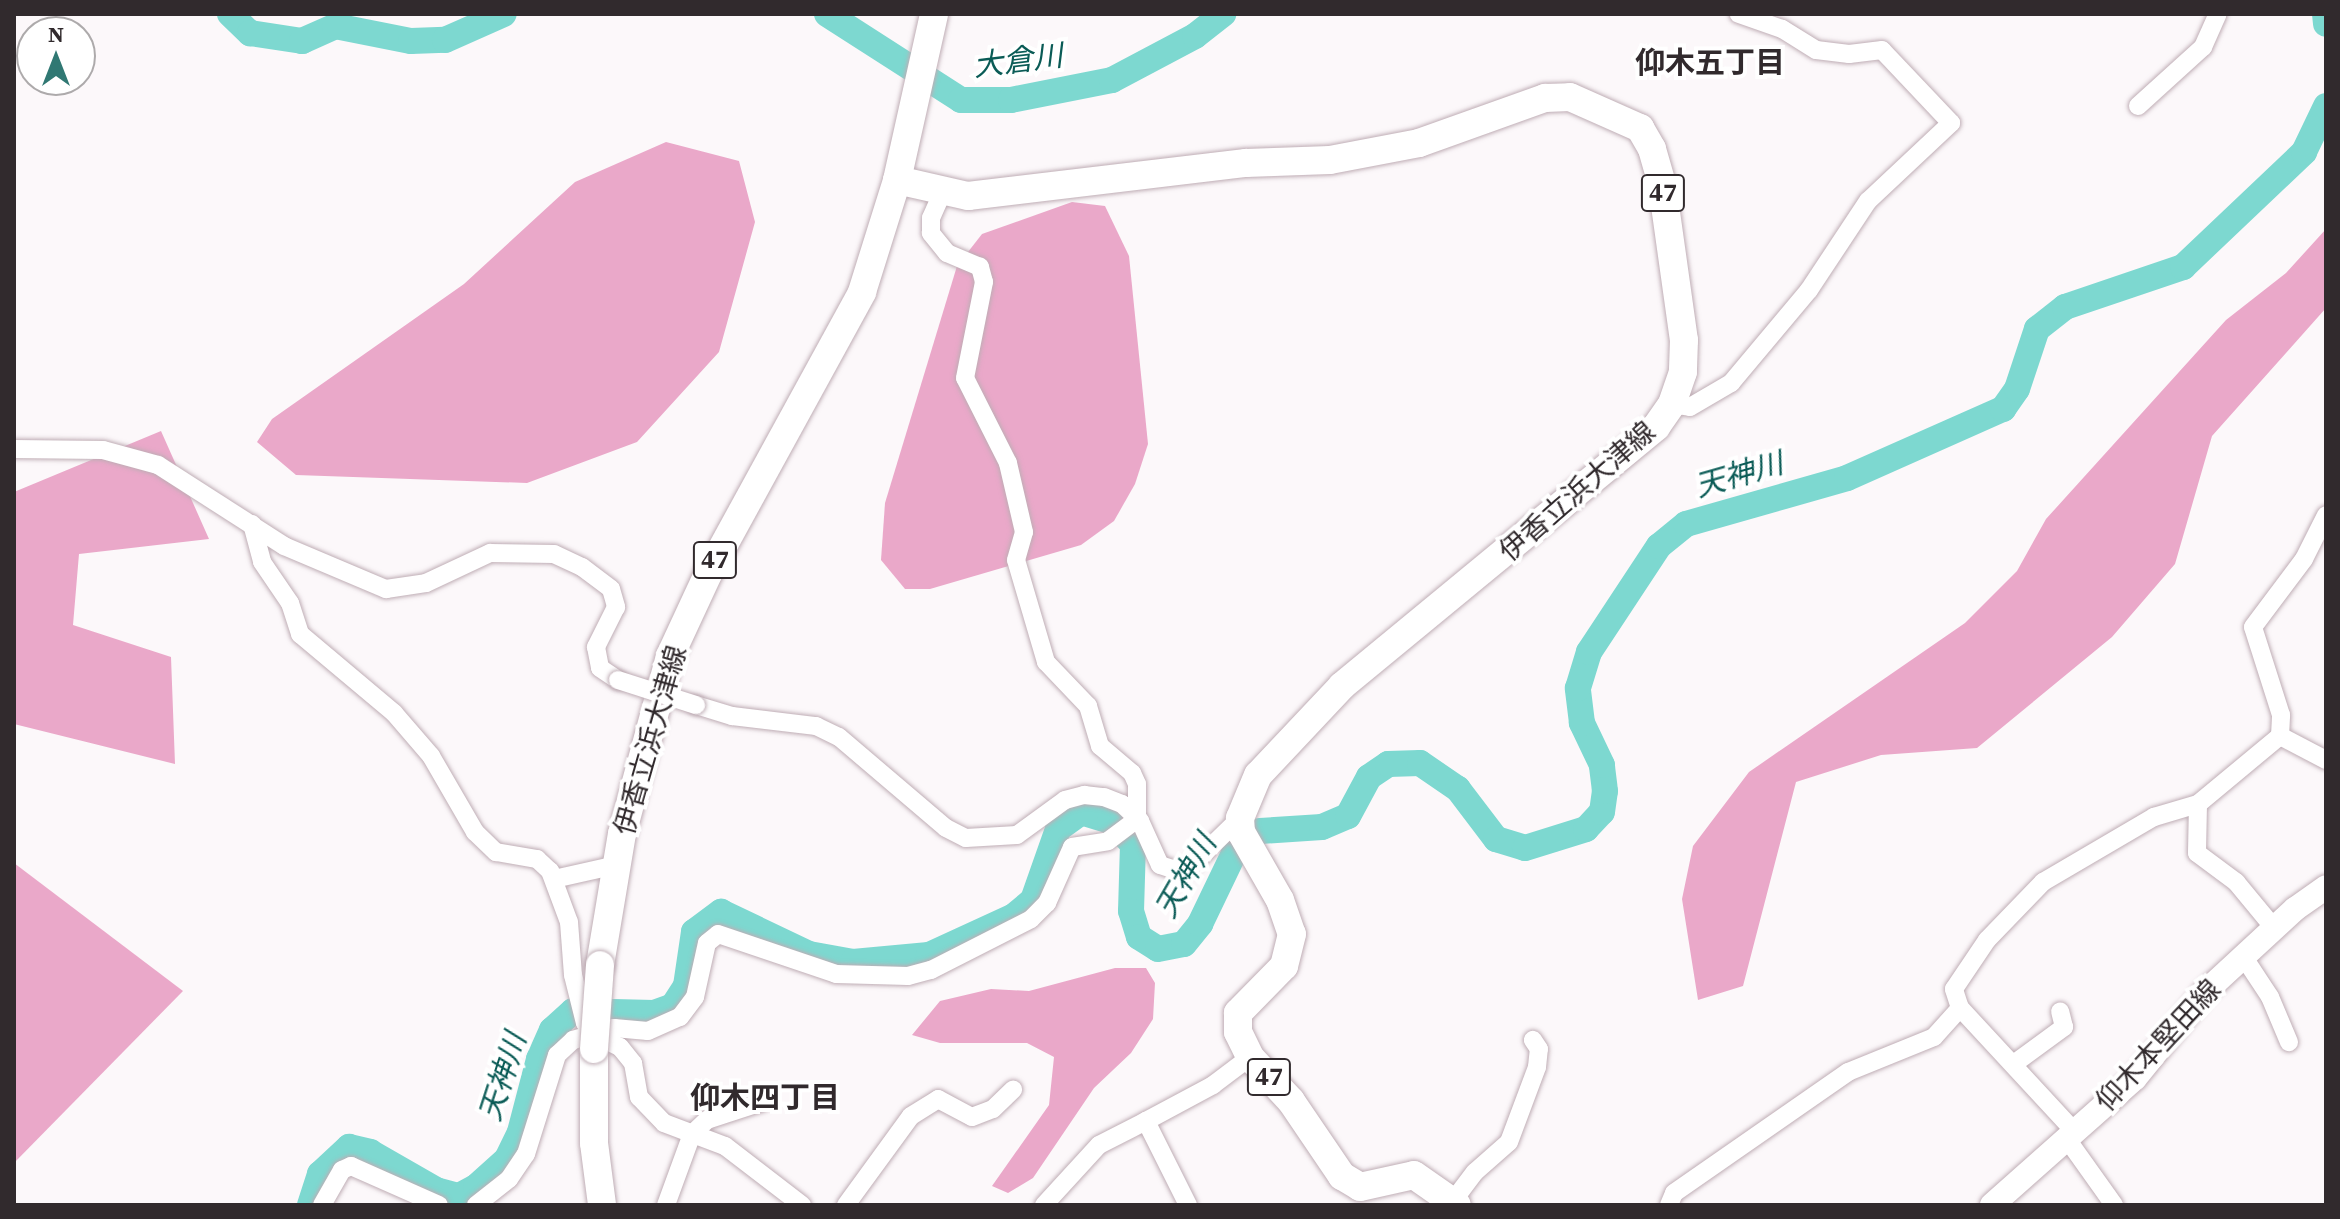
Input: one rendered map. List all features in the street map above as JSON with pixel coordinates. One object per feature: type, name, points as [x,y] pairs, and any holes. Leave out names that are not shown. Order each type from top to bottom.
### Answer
[{"type":"main road","name":"伊香立浜大津線","points":[[602,1205],[594,1143],[588,1028],[616,865],[670,656],[709,572],[862,292],[897,180],[933,22]]},
{"type":"main road","name":"伊香立浜大津線","points":[[897,180],[968,196],[1215,166],[1330,160],[1419,143],[1545,98],[1570,97],[1640,128],[1652,149],[1662,184],[1684,340],[1683,372],[1672,404],[1656,427],[1342,686],[1258,775],[1241,825]]},
{"type":"main road","name":"47","points":[[1241,825],[1292,934],[1284,966],[1238,1013],[1238,1032],[1250,1057],[1291,1101],[1355,1196],[1414,1175],[1455,1203]]},
{"type":"main road","name":"仰木本堅田線","points":[[1992,1205],[2135,1078],[2185,1014],[2243,956],[2326,887]]},
{"type":"street","points":[[1672,404],[1690,407],[1731,383],[1809,290],[1868,201],[1951,123],[1882,50],[1816,50],[1782,29],[1739,14]]},
{"type":"street","points":[[2138,106],[2203,47],[2218,14]]},
{"type":"street","points":[[943,191],[931,218],[931,233],[947,253],[980,267],[984,282],[965,378],[1008,463],[1024,532],[1016,560],[1046,662],[1088,706],[1100,746],[1132,773],[1137,784],[1134,823]]},
{"type":"street","points":[[14,449],[103,450],[158,465],[318,564],[386,589],[426,583],[490,553],[554,554],[582,567],[611,589],[616,607],[596,647],[600,668],[618,680],[732,716],[816,726],[839,737],[946,828],[966,838],[1017,835],[1065,800],[1084,795],[1122,804],[1160,865],[1179,871],[1189,868],[1241,825]]},
{"type":"street","points":[[2114,1205],[2071,1135],[2015,1063],[1960,1008],[1954,989],[1960,975],[2012,909],[2043,882],[2154,817],[2198,804],[2280,736],[2281,715],[2253,627],[2304,559],[2326,515]]},
{"type":"street","points":[[252,524],[262,562],[290,603],[300,634],[394,713],[443,774],[475,832],[496,852],[537,859],[554,879],[569,922],[588,1028],[620,1047],[633,1063],[639,1097],[664,1123],[725,1146],[802,1205]]},
{"type":"street","points":[[2280,736],[2326,760]]},
{"type":"street","points":[[2198,804],[2197,853],[2236,882],[2274,928]]},
{"type":"street","points":[[476,1205],[509,1179],[526,1154],[557,1055],[588,1028],[648,1031],[680,1017],[695,997],[707,943],[718,934],[800,965],[851,976],[908,976],[947,964],[1031,919],[1047,903],[1072,847],[1108,841],[1134,823]]},
{"type":"street","points":[[554,879],[616,865]]},
{"type":"street","points":[[2243,956],[2270,997],[2289,1042]]},
{"type":"street","points":[[1669,1205],[1674,1193],[1848,1072],[1934,1037],[1960,1008]]},
{"type":"street","points":[[2015,1063],[2064,1027],[2060,1011]]},
{"type":"street","points":[[1455,1203],[1475,1172],[1509,1142],[1537,1067],[1539,1049],[1533,1040]]},
{"type":"street","points":[[1044,1205],[1099,1145],[1213,1085],[1250,1057]]},
{"type":"street","points":[[846,1205],[911,1116],[938,1099],[972,1117],[993,1109],[1013,1090]]},
{"type":"street","points":[[666,1205],[692,1134],[707,1120],[762,1102]]},
{"type":"street","points":[[1146,1121],[1188,1205]]},
{"type":"street","points":[[322,1205],[342,1170],[351,1166],[439,1205]]},
{"type":"shaded area","points":[[666,142],[739,161],[755,222],[719,352],[637,442],[527,483],[296,475],[257,442],[272,419],[464,284],[575,182]]},
{"type":"shaded area","points":[[1072,202],[1105,206],[1129,256],[1148,444],[1135,484],[1114,521],[1081,545],[930,589],[905,589],[881,560],[885,503],[957,266],[982,234]]},
{"type":"shaded area","points":[[2326,229],[2326,308],[2212,436],[2175,564],[2112,637],[1977,748],[1881,755],[1796,782],[1743,986],[1698,1000],[1682,899],[1693,846],[1749,772],[1965,623],[2017,571],[2046,519],[2226,320],[2286,273]]},
{"type":"shaded area","points":[[161,431],[209,539],[79,554],[73,625],[171,657],[175,764],[14,724],[14,492]]},
{"type":"shaded area","points":[[14,863],[183,991],[14,1163]]},
{"type":"shaded area","points":[[1115,968],[1146,968],[1155,983],[1153,1019],[1131,1053],[1094,1088],[1033,1178],[1008,1193],[992,1186],[1049,1105],[1054,1057],[1027,1043],[940,1043],[912,1035],[940,1001],[991,989],[1029,991]]},
{"type":"waterway","name":"大倉川","points":[[230,14],[250,33],[302,41],[335,26],[411,41],[445,40],[504,14]]},
{"type":"waterway","name":"大倉川","points":[[827,14],[961,100],[1011,100],[1112,80],[1195,36],[1223,14]]},
{"type":"waterway","name":"天神川","points":[[2325,14],[2326,24]]},
{"type":"waterway","name":"天神川","points":[[310,1205],[320,1174],[349,1147],[370,1152],[436,1190],[459,1196],[476,1187],[507,1159],[520,1132],[539,1059],[552,1030],[573,1011],[654,1013],[673,1006],[686,986],[694,932],[721,912],[809,954],[853,962],[929,955],[1014,916],[1033,900],[1058,829],[1081,812],[1110,821],[1133,844],[1131,911],[1139,937],[1158,949],[1184,944],[1200,924],[1238,845],[1260,831],[1322,827],[1348,816],[1369,777],[1388,764],[1420,763],[1458,789],[1496,839],[1525,848],[1586,829],[1602,812],[1605,791],[1602,765],[1582,723],[1578,688],[1589,652],[1659,546],[1686,524],[1847,478],[2003,409],[2017,389],[2037,329],[2065,307],[2183,267],[2304,152],[2326,106]]},
{"type":"district","name":"仰木五丁目","points":[[1710,63]]},
{"type":"district","name":"仰木四丁目","points":[[765,1098]]}]
